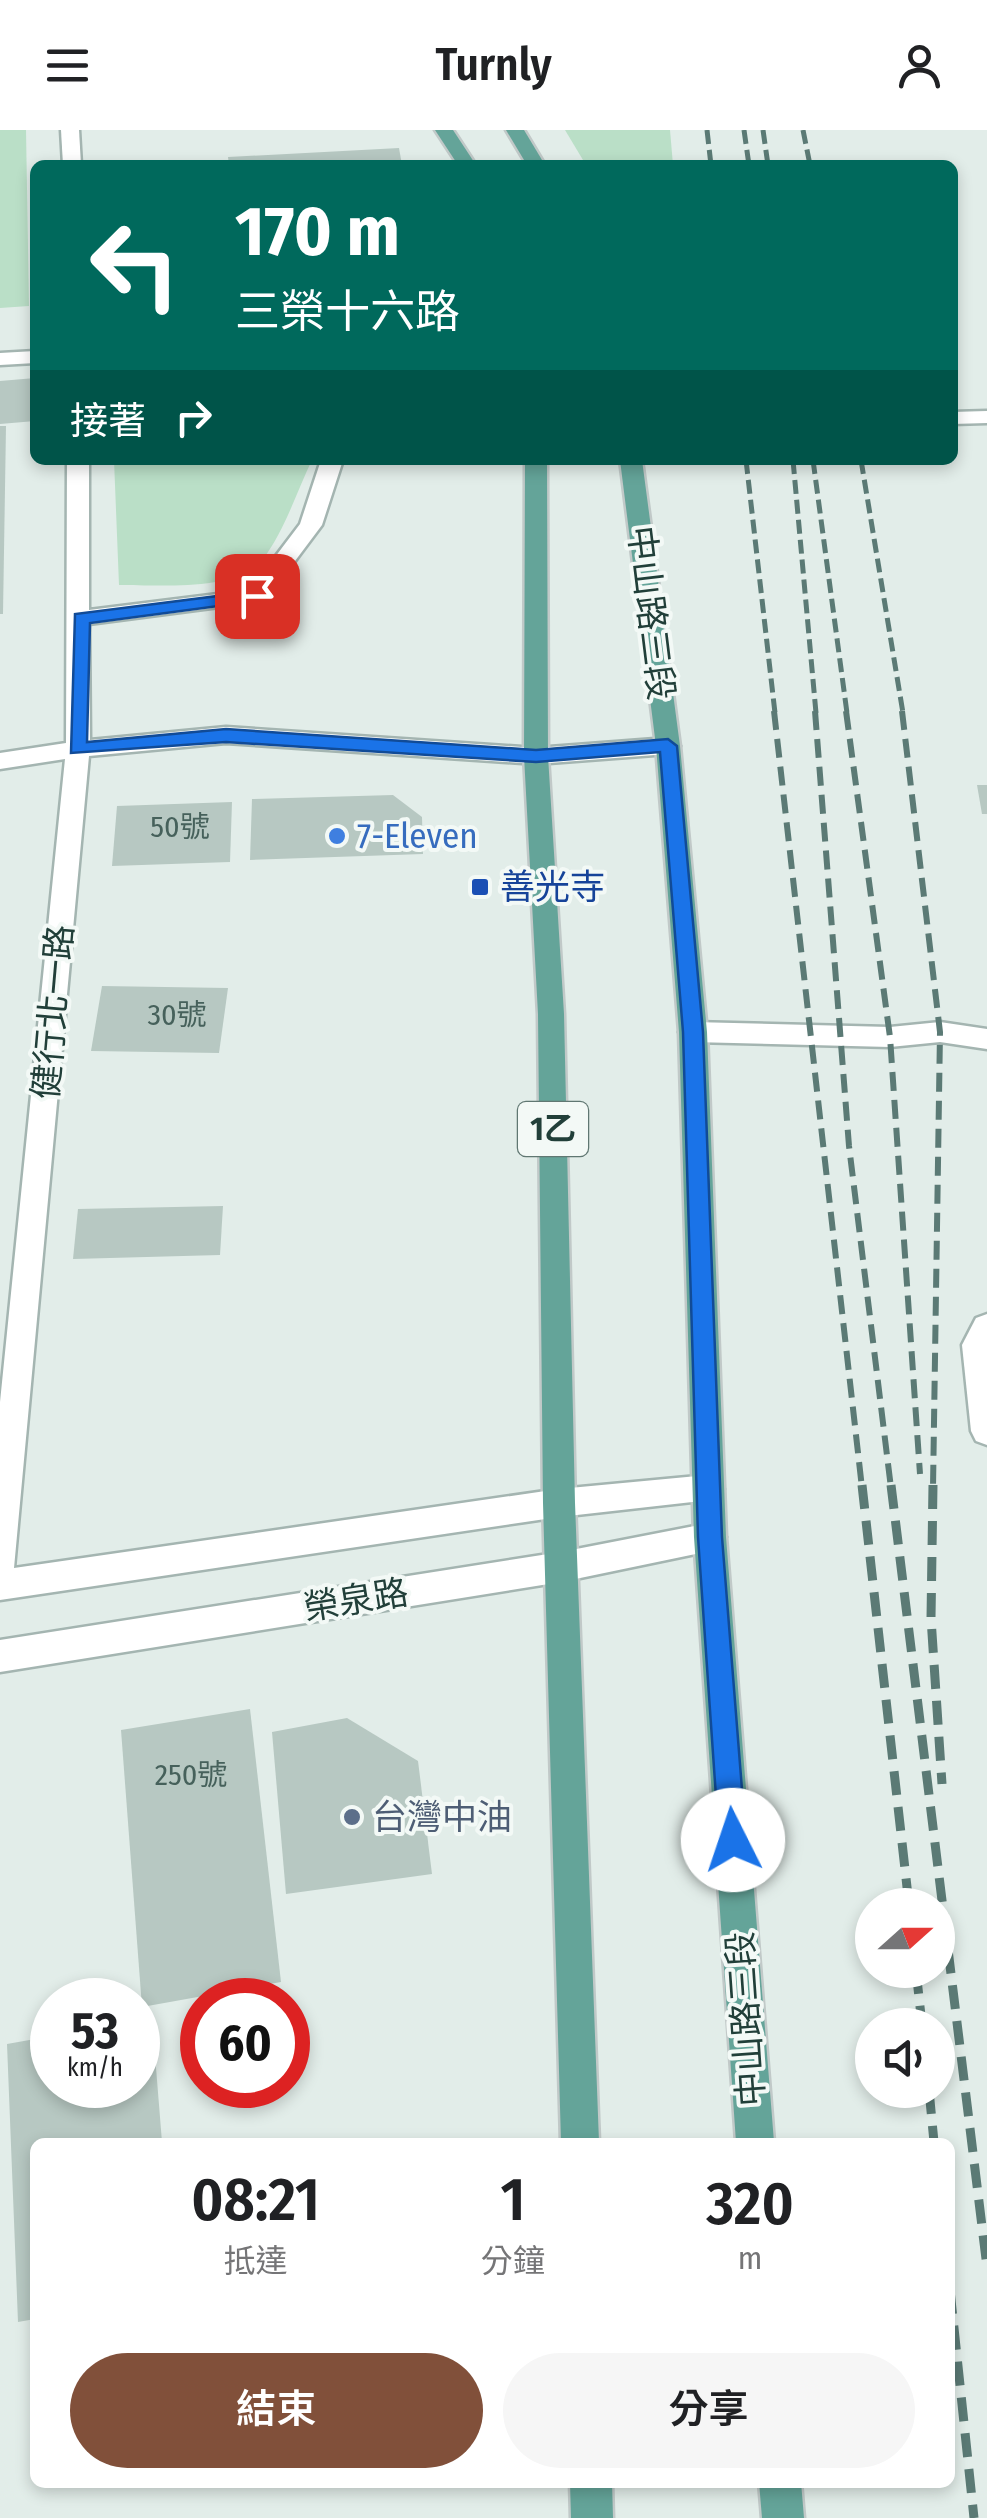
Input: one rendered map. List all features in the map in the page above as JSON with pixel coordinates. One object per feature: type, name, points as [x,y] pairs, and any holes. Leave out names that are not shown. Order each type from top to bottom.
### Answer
[{"type":"main road","points":[[444,130],[464,160]]},
{"type":"main road","points":[[515,130],[533,160]]},
{"type":"main road","name":"1乙","points":[[536,465],[536,756],[551,1014],[559,1503],[580,2138]]},
{"type":"main road","name":"中山路三段","points":[[632,465],[668,746],[693,1032],[710,1537],[755,2138]]},
{"type":"main road","points":[[591,2488],[592,2518]]},
{"type":"main road","points":[[780,2488],[783,2518]]},
{"type":"street","points":[[70,130],[72,160]]},
{"type":"street","points":[[0,359],[30,357]]},
{"type":"street","points":[[958,418],[987,418]]},
{"type":"street","name":"健行北一路","points":[[0,1563],[78,749],[78,465]]},
{"type":"street","points":[[81,618],[257,596],[311,525],[330,465]]},
{"type":"street","points":[[0,762],[78,749],[226,736],[536,756],[668,746]]},
{"type":"street","points":[[693,1032],[890,1037],[940,1032],[987,1039]]},
{"type":"street","points":[[987,1327],[977,1345],[987,1431]]},
{"type":"street","name":"榮泉路","points":[[0,1585],[559,1503],[708,1489]]},
{"type":"street","name":"榮泉路","points":[[0,1656],[562,1567],[710,1537]]},
{"type":"green space","points":[[0,130],[26,130],[29,306],[0,308]]},
{"type":"green space","points":[[565,130],[670,130],[673,160],[583,160]]},
{"type":"green space","points":[[114,465],[310,465],[277,537],[251,570],[216,582],[119,585]]},
{"type":"building","points":[[399,148],[401,160],[228,160],[228,157]]},
{"type":"building","points":[[30,378],[30,421],[0,424],[0,381]]},
{"type":"building","points":[[0,426],[6,426],[3,614],[0,614]]},
{"type":"building","points":[[977,785],[987,785],[987,814],[982,814]]},
{"type":"building","name":"7-Eleven","points":[[393,795],[422,817],[423,854],[250,860],[252,799]]},
{"type":"building","points":[[232,802],[230,862],[112,866],[117,806]]},
{"type":"building","points":[[102,986],[228,988],[219,1053],[91,1051]]},
{"type":"building","points":[[223,1206],[220,1255],[73,1259],[78,1209]]},
{"type":"building","points":[[250,1709],[281,1978],[180,1978],[180,2000],[160,2004],[160,1978],[140,1978],[121,1730]]},
{"type":"building","name":"台灣中油","points":[[347,1718],[418,1761],[432,1874],[286,1894],[272,1732]]},
{"type":"building","points":[[30,2040],[30,2108],[159,2108],[162,2138],[30,2138],[30,2320],[18,2322],[7,2044]]},
{"type":"railway","points":[[707,130],[710,160]]},
{"type":"railway","points":[[744,130],[748,160]]},
{"type":"railway","points":[[763,130],[767,160]]},
{"type":"railway","points":[[803,130],[809,160]]},
{"type":"railway","points":[[747,465],[775,713]]},
{"type":"railway","points":[[793,465],[816,713]]},
{"type":"railway","points":[[814,465],[847,713]]},
{"type":"railway","points":[[862,465],[903,713]]},
{"type":"railway","points":[[774,711],[862,1488]]},
{"type":"railway","points":[[815,711],[849,1146],[891,1488]]},
{"type":"railway","points":[[846,711],[890,1037],[920,1474]]},
{"type":"railway","points":[[902,711],[940,1032],[933,1488]]},
{"type":"railway","points":[[862,1485],[907,1888]]},
{"type":"railway","points":[[891,1485],[987,2267]]},
{"type":"railway","points":[[933,1485],[931,1618],[942,1784]]},
{"type":"railway","points":[[918,1988],[920,2008]]},
{"type":"railway","points":[[931,2108],[934,2138]]},
{"type":"railway","points":[[955,2338],[974,2518]]},
{"type":"place","name":"7-Eleven","points":[[337,836]]},
{"type":"place","name":"善光寺","points":[[480,887]]},
{"type":"place","name":"台灣中油","points":[[352,1817]]},
{"type":"route","points":[[257,596],[81,618],[78,749],[226,736],[536,756],[668,746],[693,1032],[710,1537],[733,1840]]}]
